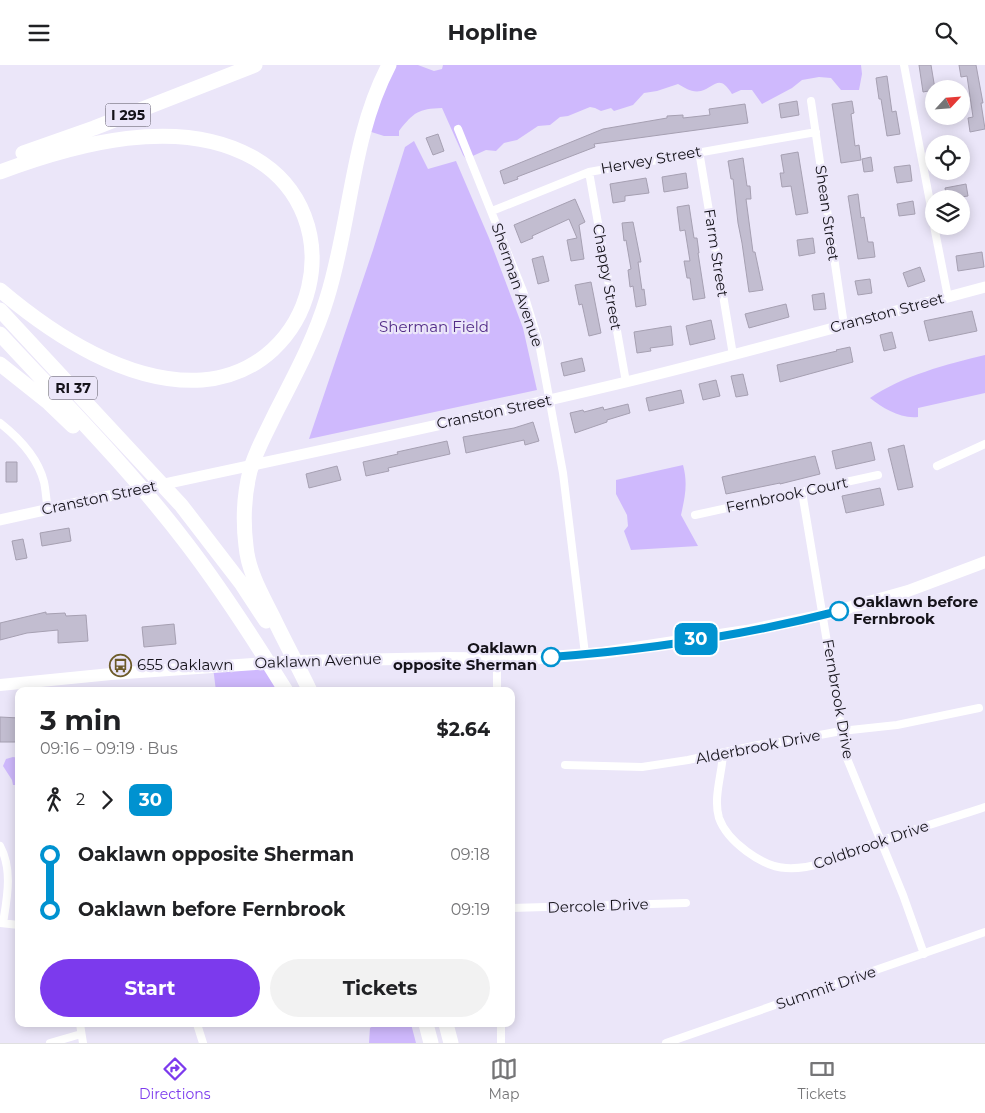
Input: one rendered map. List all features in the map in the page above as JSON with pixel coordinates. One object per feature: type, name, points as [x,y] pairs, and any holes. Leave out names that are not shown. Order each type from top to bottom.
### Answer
[{"type":"highway","name":"I 295","points":[[0,161],[94,128],[255,65]]},
{"type":"highway","points":[[307,687],[266,602],[247,556],[245,523],[248,483],[254,459],[314,336],[327,299],[335,272],[367,116],[376,90],[389,65]]},
{"type":"highway","points":[[0,172],[69,150],[124,139],[163,136],[181,137],[229,147],[254,158],[266,166],[294,197],[309,235],[312,265],[308,293],[303,308],[282,340],[265,356],[246,368],[224,376],[201,380],[163,377],[137,371],[109,361],[58,333],[0,290]]},
{"type":"highway","name":"RI 37","points":[[0,310],[145,465],[193,521],[241,583],[278,638],[307,687]]},
{"type":"highway","name":"RI 37","points":[[0,334],[123,473]]},
{"type":"highway","points":[[0,363],[49,403],[123,473],[186,542],[232,605],[283,687]]},
{"type":"highway","points":[[427,1027],[431,1043]]},
{"type":"highway","points":[[447,1027],[451,1043]]},
{"type":"main road","name":"Oaklawn Avenue","points":[[0,685],[140,672],[297,661],[349,659],[525,659],[633,649],[746,631],[823,615],[908,591],[985,562]]},
{"type":"street","points":[[904,65],[927,190]]},
{"type":"street","name":"Shean Street","points":[[811,101],[844,325]]},
{"type":"street","name":"Sherman Avenue","points":[[458,129],[492,211],[533,321],[539,343],[563,473],[585,654]]},
{"type":"street","name":"Hervey Street","points":[[492,211],[589,172],[699,151],[816,132]]},
{"type":"street","name":"Farm Street","points":[[699,151],[733,355]]},
{"type":"street","name":"Chappy Street","points":[[589,172],[626,382]]},
{"type":"street","points":[[936,235],[948,297]]},
{"type":"street","name":"Cranston Street","points":[[0,520],[626,382],[985,287]]},
{"type":"street","points":[[0,423],[26,449],[38,466],[43,480],[48,509]]},
{"type":"street","points":[[937,466],[985,444]]},
{"type":"street","name":"Fernbrook Court","points":[[695,515],[878,475]]},
{"type":"street","name":"Fernbrook Drive","points":[[802,492],[846,756],[924,954]]},
{"type":"street","points":[[497,659],[497,687]]},
{"type":"street","name":"Alderbrook Drive","points":[[564,765],[642,767],[723,754],[758,745],[793,741],[841,731],[897,725],[979,708]]},
{"type":"street","name":"Coldbrook Drive","points":[[723,754],[718,803],[719,817],[722,824],[747,851],[762,862],[780,868],[806,867],[985,807]]},
{"type":"street","points":[[0,846],[6,861],[9,884],[1,923],[15,925]]},
{"type":"street","name":"Dercole Drive","points":[[515,909],[686,903]]},
{"type":"street","name":"Summit Drive","points":[[666,1043],[985,932]]},
{"type":"street","points":[[80,1027],[83,1043]]},
{"type":"street","points":[[199,1027],[202,1043]]},
{"type":"street","points":[[501,1027],[501,1043]]},
{"type":"street","points":[[50,1043],[81,1034]]},
{"type":"green space","points":[[389,65],[418,65],[434,71],[442,69],[443,65],[861,65],[862,74],[859,90],[841,90],[831,78],[819,77],[802,80],[792,88],[762,104],[752,90],[741,90],[732,94],[724,84],[717,83],[701,91],[695,91],[678,84],[644,93],[633,105],[614,111],[611,108],[601,111],[590,107],[568,116],[560,117],[550,125],[538,126],[517,140],[504,143],[496,151],[486,150],[466,159],[442,108],[427,109],[417,113],[399,131],[399,136],[384,136],[365,130]]},
{"type":"green space","name":"Sherman Field","points":[[414,141],[428,169],[456,161],[489,238],[523,328],[537,390],[309,439],[373,250],[405,147]]},
{"type":"green space","points":[[985,355],[985,393],[918,408],[918,417],[898,415],[870,398],[910,377]]},
{"type":"green space","points":[[683,465],[686,484],[681,515],[698,546],[631,550],[624,531],[628,526],[627,515],[616,494],[616,480]]},
{"type":"green space","points":[[259,664],[270,674],[275,687],[216,687],[213,667]]},
{"type":"green space","points":[[15,757],[15,785],[13,785],[3,766],[6,759]]},
{"type":"green space","points":[[412,1027],[416,1043],[369,1043],[370,1028]]},
{"type":"building","points":[[919,65],[931,65],[934,80],[925,80],[925,92],[923,92]]},
{"type":"building","points":[[959,65],[976,65],[983,103],[981,103],[985,129],[970,132],[970,118],[973,117],[970,80],[968,80],[967,76],[961,77]]},
{"type":"building","points":[[887,76],[892,112],[896,111],[900,134],[887,136],[876,78]]},
{"type":"building","points":[[797,101],[799,115],[781,118],[779,104]]},
{"type":"building","points":[[852,101],[854,113],[851,114],[855,146],[859,145],[861,160],[841,163],[832,104]]},
{"type":"building","points":[[745,104],[748,123],[594,144],[595,147],[517,177],[518,179],[504,184],[500,171],[603,129],[667,118],[667,116],[683,115],[683,118],[710,115],[709,109]]},
{"type":"building","points":[[438,134],[444,151],[433,155],[426,138]]},
{"type":"building","points":[[798,152],[808,213],[796,215],[791,186],[782,187],[780,173],[784,173],[781,155]]},
{"type":"building","points":[[871,157],[873,171],[864,172],[862,159]]},
{"type":"building","points":[[743,158],[747,186],[750,186],[751,199],[746,199],[753,252],[755,252],[763,290],[749,292],[733,179],[731,179],[728,161]]},
{"type":"building","points":[[910,165],[912,181],[897,183],[894,167]]},
{"type":"building","points":[[686,173],[688,188],[664,192],[662,177]]},
{"type":"building","points":[[646,178],[649,193],[625,196],[625,201],[613,203],[610,184]]},
{"type":"building","points":[[966,184],[967,190],[945,190],[945,188]]},
{"type":"building","points":[[858,194],[861,218],[864,217],[868,242],[873,242],[875,257],[858,259],[848,196]]},
{"type":"building","points":[[575,199],[585,222],[579,225],[584,259],[571,261],[567,240],[577,238],[569,219],[521,243],[514,225]]},
{"type":"building","points":[[913,201],[915,214],[899,216],[897,204]]},
{"type":"building","points":[[689,205],[694,238],[697,238],[705,298],[693,300],[690,278],[687,278],[684,261],[690,261],[685,230],[680,231],[677,207]]},
{"type":"building","points":[[633,222],[641,262],[638,262],[646,305],[636,307],[633,286],[630,287],[628,270],[631,269],[622,223]]},
{"type":"building","points":[[813,238],[815,253],[799,256],[797,240]]},
{"type":"building","points":[[982,252],[984,267],[958,271],[956,256]]},
{"type":"building","points":[[543,256],[549,281],[538,284],[532,259]]},
{"type":"building","points":[[920,267],[925,281],[908,287],[903,273]]},
{"type":"building","points":[[870,279],[872,293],[858,295],[855,281]]},
{"type":"building","points":[[591,282],[601,333],[589,336],[582,304],[579,305],[575,285]]},
{"type":"building","points":[[824,293],[826,309],[814,310],[812,295]]},
{"type":"building","points":[[786,304],[789,317],[749,328],[745,314]]},
{"type":"building","points":[[972,311],[977,331],[929,341],[924,321]]},
{"type":"building","points":[[711,320],[715,339],[690,345],[686,326]]},
{"type":"building","points":[[671,326],[673,345],[650,348],[651,351],[637,353],[634,332]]},
{"type":"building","points":[[892,332],[896,348],[884,351],[880,335]]},
{"type":"building","points":[[850,347],[853,362],[780,382],[777,365]]},
{"type":"building","points":[[582,358],[585,371],[564,376],[561,363]]},
{"type":"building","points":[[743,374],[748,395],[736,397],[731,376]]},
{"type":"building","points":[[716,380],[720,396],[703,400],[699,384]]},
{"type":"building","points":[[681,390],[684,403],[649,411],[646,398]]},
{"type":"building","points":[[628,404],[630,413],[575,433],[570,413],[583,410],[584,412],[603,407],[604,410]]},
{"type":"building","points":[[533,422],[539,441],[525,445],[524,440],[466,453],[463,437],[514,428]]},
{"type":"building","points":[[447,441],[450,454],[388,468],[389,471],[366,476],[363,462]]},
{"type":"building","points":[[871,442],[875,460],[836,469],[832,451]]},
{"type":"building","points":[[904,445],[913,487],[898,490],[888,449]]},
{"type":"building","points":[[815,456],[820,474],[726,494],[722,477]]},
{"type":"building","points":[[6,462],[17,462],[17,482],[6,482]]},
{"type":"building","points":[[337,466],[341,480],[309,488],[306,474]]},
{"type":"building","points":[[880,488],[884,505],[846,513],[842,496]]},
{"type":"building","points":[[69,528],[71,541],[42,546],[40,533]]},
{"type":"building","points":[[23,539],[27,558],[16,560],[12,541]]},
{"type":"building","points":[[46,612],[46,614],[65,613],[66,616],[86,615],[88,641],[58,643],[58,630],[27,633],[0,640],[0,623]]},
{"type":"building","points":[[174,624],[176,644],[144,647],[142,627]]},
{"type":"building","points":[[0,717],[15,718],[15,742],[0,742]]},
{"type":"bus line","name":"30","points":[[551,657],[663,645],[794,622],[839,611]]},
{"type":"place","name":"Oaklawn before Fernbrook","points":[[839,611]]},
{"type":"place","name":"Oaklawn opposite Sherman","points":[[551,657]]},
{"type":"place","name":"655 Oaklawn","points":[[121,665]]}]
